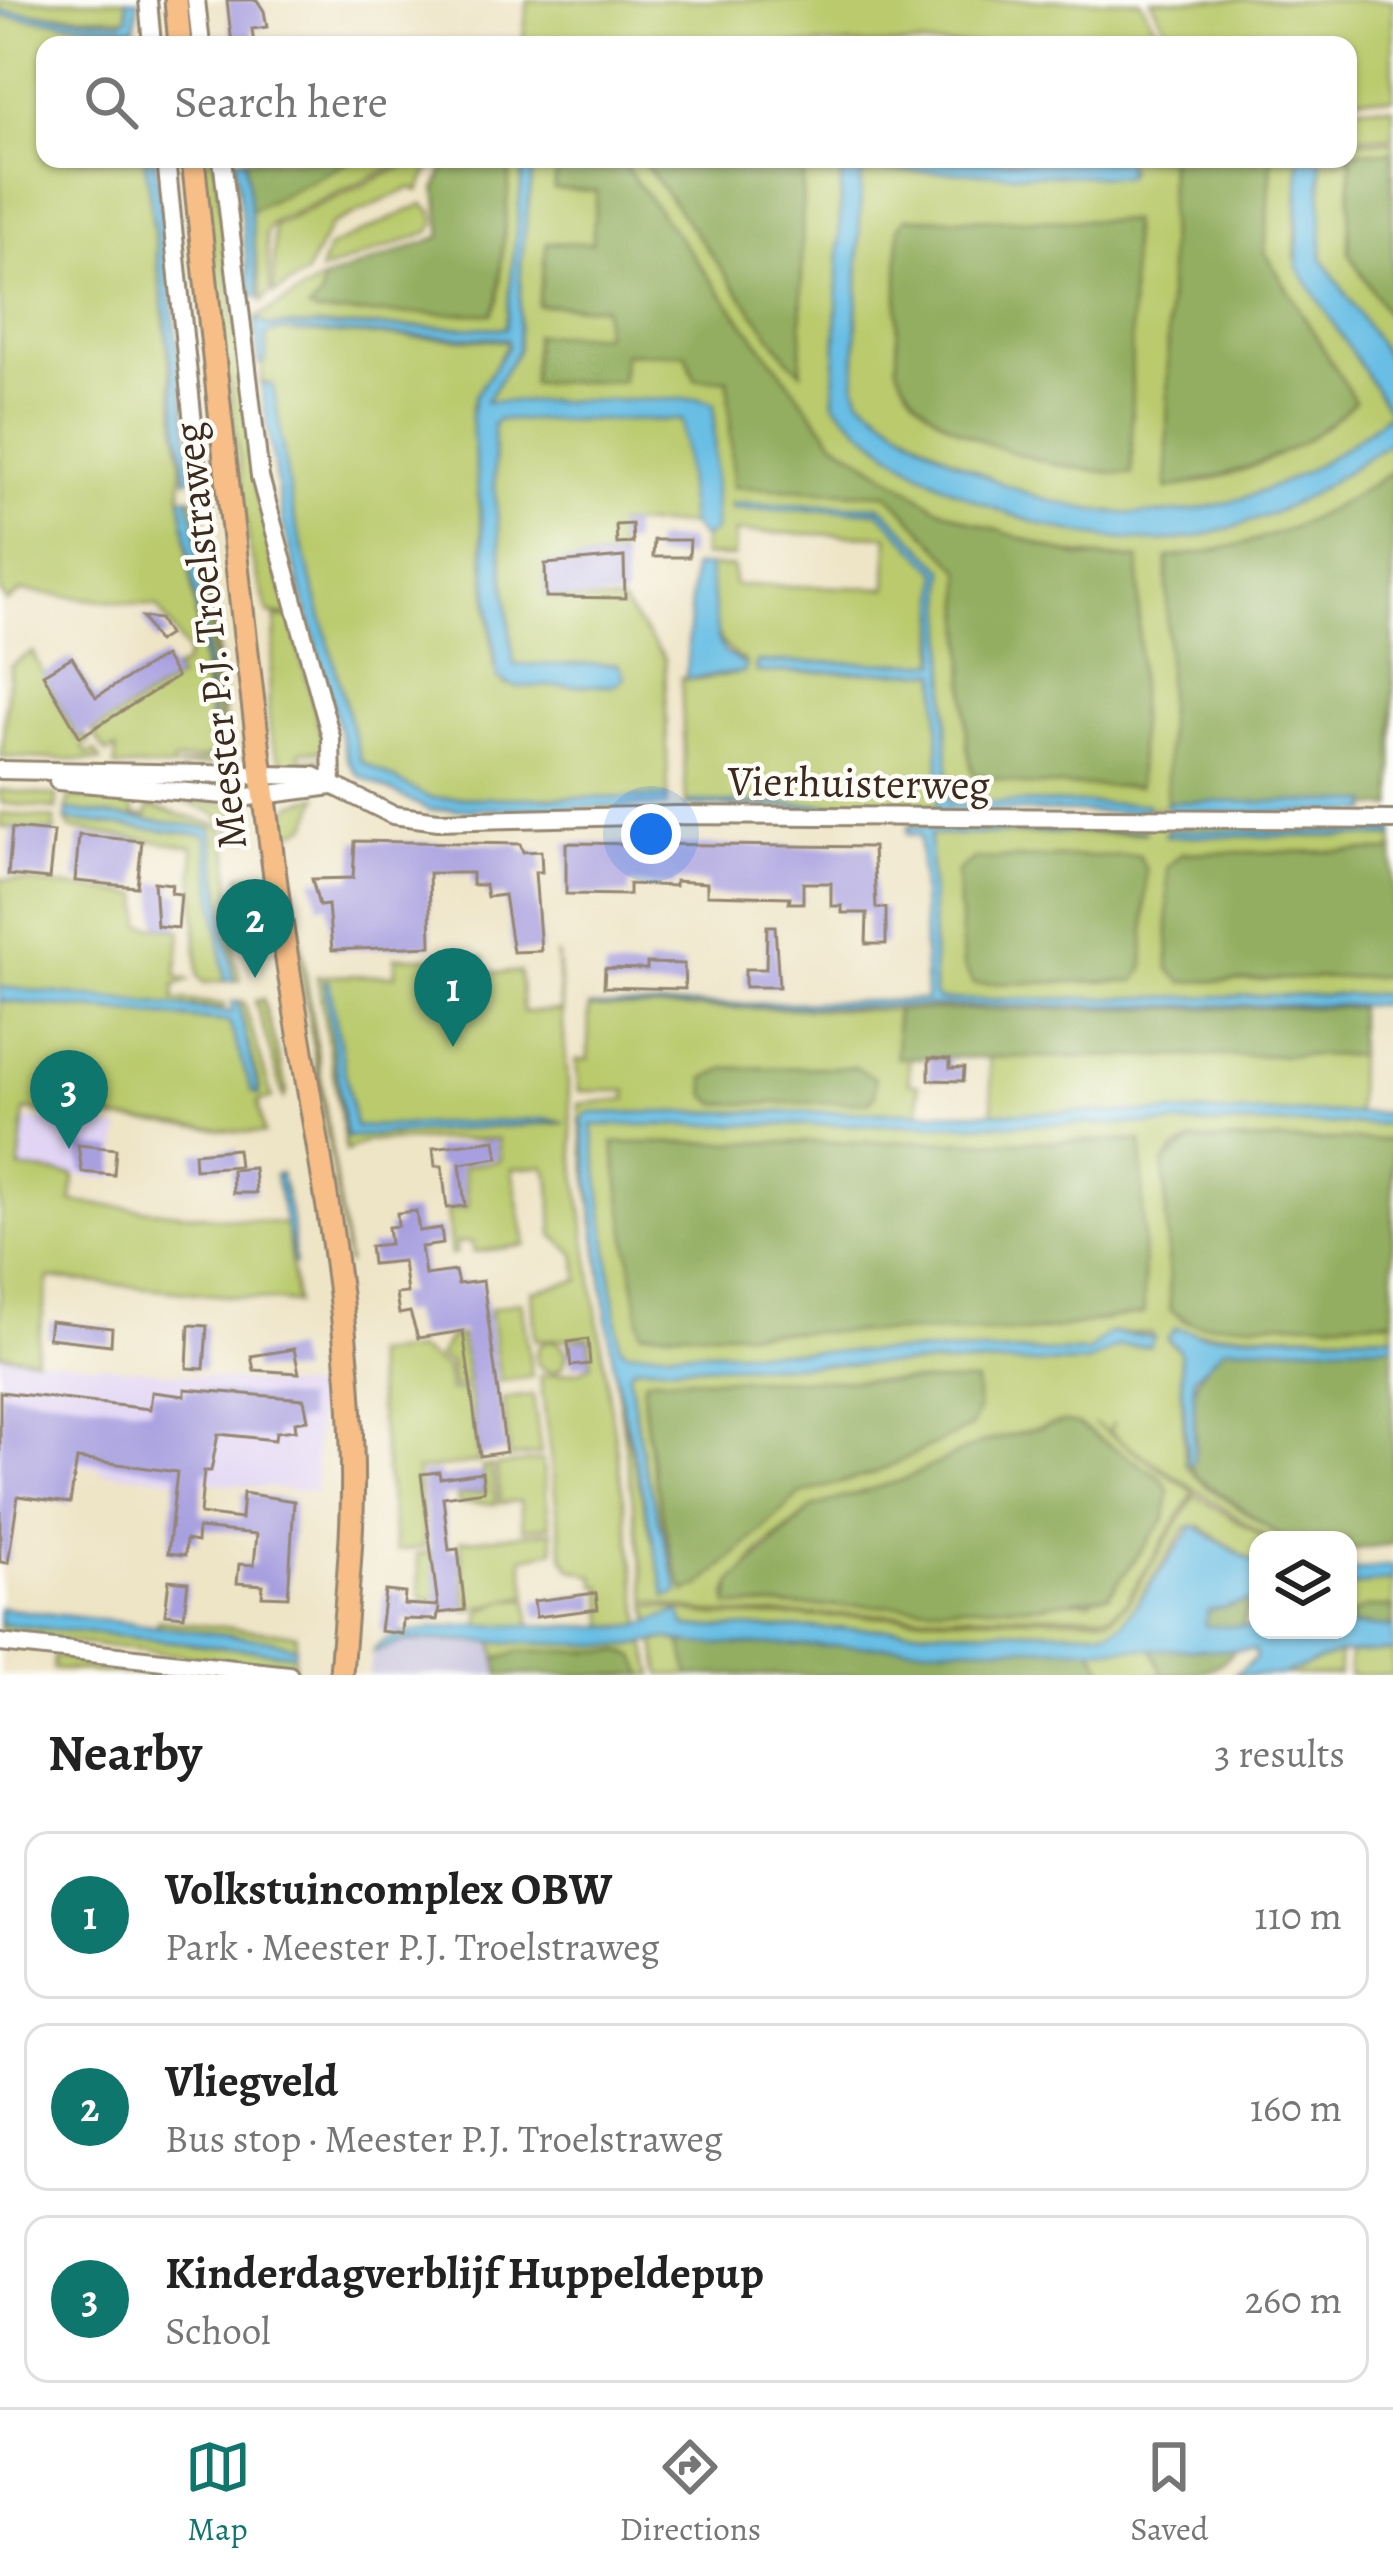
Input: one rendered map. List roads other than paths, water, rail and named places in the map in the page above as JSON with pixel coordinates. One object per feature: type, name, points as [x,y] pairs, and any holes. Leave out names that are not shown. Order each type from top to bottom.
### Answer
[{"type":"main road","points":[[176,0],[179,36]]},
{"type":"main road","name":"Meester P.J. Troelstraweg","points":[[194,168],[262,785],[292,998],[321,1154],[350,1403],[352,1512],[341,1675]]},
{"type":"street","points":[[148,0],[151,36]]},
{"type":"street","points":[[196,0],[200,36]]},
{"type":"street","name":"Meester P.J. Troelstraweg","points":[[167,168],[202,512]]},
{"type":"street","name":"Meester P.J. Troelstraweg","points":[[223,168],[260,477],[331,737],[332,786]]},
{"type":"street","points":[[0,771],[30,778],[332,786]]},
{"type":"street","name":"Vierhuisterweg","points":[[332,786],[393,815],[438,821],[676,815],[1393,820]]},
{"type":"street","points":[[0,1643],[289,1675]]},
{"type":"water","points":[[126,0],[138,0],[135,28],[0,16],[0,11],[121,21],[128,17]]},
{"type":"water","points":[[146,168],[156,168],[193,477],[186,480]]},
{"type":"water","points":[[236,168],[246,168],[259,298],[251,295]]},
{"type":"water","points":[[523,168],[533,168],[521,261],[518,350],[486,402],[700,399],[714,404],[715,531],[703,538],[690,524],[682,420],[497,420],[493,425],[496,506],[514,665],[618,664],[625,677],[615,685],[515,687],[497,678],[471,417],[475,396],[508,346],[507,339],[275,331],[266,336],[266,361],[259,364],[255,319],[268,326],[506,328]]},
{"type":"water","points":[[842,168],[1127,168],[1126,177],[873,170],[861,176],[855,385],[860,398],[926,444],[991,479],[1057,502],[1124,513],[1190,510],[1256,493],[1323,461],[1390,413],[1297,266],[1299,168],[1321,168],[1322,258],[1393,366],[1393,440],[1283,509],[1223,530],[1149,541],[1064,530],[978,502],[899,458],[834,402]]},
{"type":"water","points":[[261,384],[273,385],[293,513],[361,761],[430,798],[668,798],[666,806],[429,810],[358,775],[348,761],[283,522]]},
{"type":"water","points":[[181,497],[188,497],[195,522],[214,735]]},
{"type":"water","points":[[731,504],[881,506],[945,570],[948,802],[1147,804],[1147,813],[686,806],[691,802],[932,806],[939,802],[938,672],[757,672],[756,662],[938,663],[939,573],[878,511],[733,509]]},
{"type":"water","points":[[709,566],[718,640],[725,653],[746,666],[744,672],[686,679],[693,567]]},
{"type":"water","points":[[1167,802],[1369,802],[1369,812],[1169,813]]},
{"type":"water","points":[[67,810],[211,828],[234,981],[225,981],[206,835],[66,820]]},
{"type":"water","points":[[908,827],[1147,831],[930,835],[934,995],[940,1000],[1393,994],[1393,1005],[589,1007],[926,1000],[920,836],[907,834]]},
{"type":"water","points":[[1168,830],[1393,830],[1393,836],[1166,836]]},
{"type":"water","points":[[324,981],[329,981],[355,1127],[565,1122],[346,1137]]},
{"type":"water","points":[[0,987],[232,1012],[232,1002],[238,1002],[259,1095],[252,1092],[229,1022],[0,1001]]},
{"type":"water","points":[[588,1113],[1393,1113],[1393,1124],[592,1125],[620,1346],[626,1351],[1088,1352],[1109,1333],[1154,1337],[1150,1346],[1119,1346],[1086,1363],[635,1366],[629,1373],[644,1465],[679,1592],[666,1597],[613,1362],[582,1120]]},
{"type":"water","points":[[280,1173],[292,1221],[295,1266],[275,1175]]},
{"type":"water","points":[[1176,1328],[1200,1334],[1393,1335],[1393,1345],[1226,1347],[1194,1377],[1194,1461],[1188,1465],[1180,1351],[1167,1338]]},
{"type":"water","points":[[1193,1526],[1249,1560],[1249,1602],[1208,1610],[1205,1626],[1249,1626],[1249,1639],[1357,1639],[1357,1627],[1393,1627],[1393,1651],[1339,1653],[1281,1675],[1234,1675],[1256,1658],[1255,1650],[695,1644],[669,1639],[629,1646],[410,1640],[373,1652],[387,1640],[449,1627],[629,1627],[680,1612],[686,1627],[1109,1631],[1123,1623]]},
{"type":"water","points":[[1393,1565],[1393,1580],[1357,1586],[1357,1570]]},
{"type":"water","points":[[0,1608],[271,1640],[295,1647],[294,1654],[0,1624]]},
{"type":"place","name":"Vliegveld","points":[[255,978]]},
{"type":"place","name":"Volkstuincomplex OBW","points":[[453,1047]]},
{"type":"place","name":"Kinderdagverblijf Huppeldepup","points":[[69,1149]]}]
